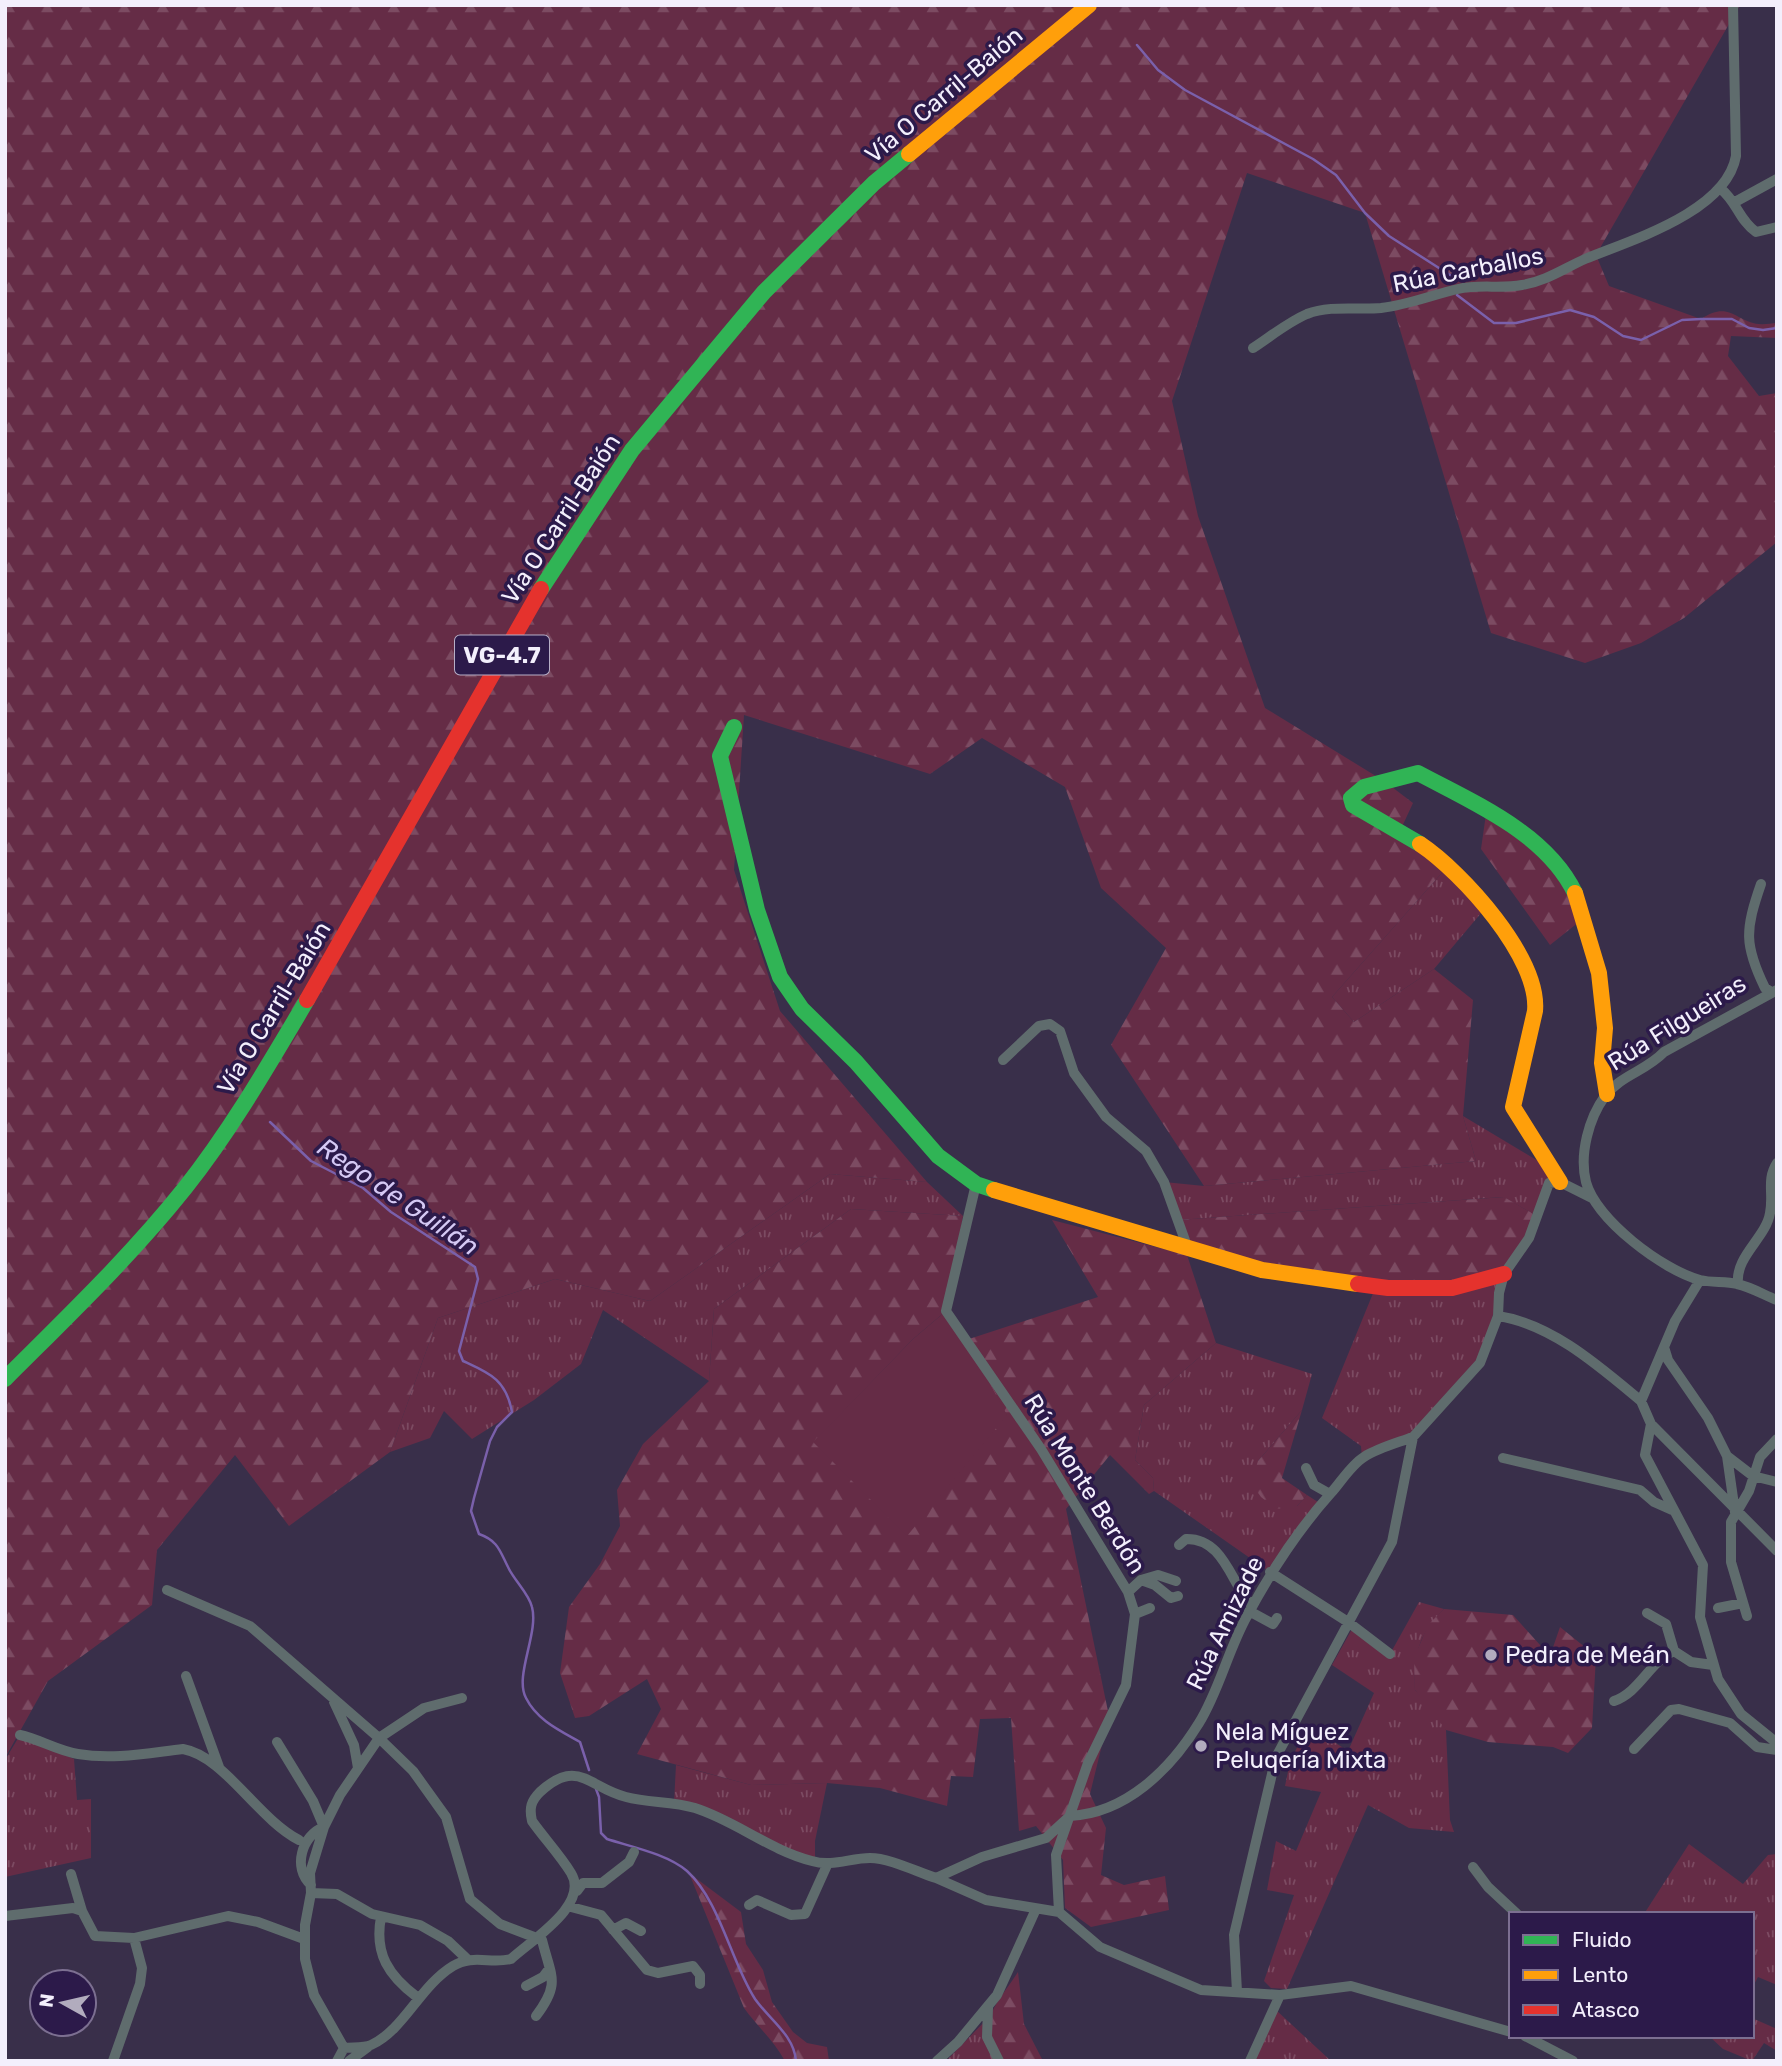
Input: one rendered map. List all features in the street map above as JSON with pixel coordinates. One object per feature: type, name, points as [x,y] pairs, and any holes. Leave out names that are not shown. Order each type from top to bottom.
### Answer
[{"type":"main road","name":"Vía O Carril-Baión","points":[[5,1380],[117,1267],[185,1188],[250,1097],[314,989],[531,603],[632,450],[718,344],[856,201],[976,96],[1089,5]]},
{"type":"main road","points":[[734,727],[720,756],[757,910],[780,977],[802,1009],[856,1062],[937,1156],[976,1184],[1033,1204],[1262,1270],[1388,1288],[1452,1288],[1504,1274]]},
{"type":"main road","points":[[1560,1182],[1513,1107],[1535,1011],[1536,994],[1527,972],[1504,936],[1448,866],[1395,828],[1353,805],[1351,798],[1364,788],[1418,773],[1495,814],[1542,850],[1566,874],[1578,901],[1599,974],[1605,1028],[1602,1063],[1607,1094]]},
{"type":"street","points":[[1733,5],[1736,156],[1733,174],[1721,190],[1735,202],[1740,215],[1756,232],[1777,227]]},
{"type":"street","points":[[1735,202],[1777,179]]},
{"type":"street","name":"Rúa Carballos","points":[[1253,348],[1307,314],[1345,308],[1380,308],[1461,288],[1521,285],[1554,276],[1581,261],[1653,234],[1721,190]]},
{"type":"street","name":"Rúa Filgueiras","points":[[1761,884],[1751,914],[1749,941],[1752,964],[1765,988],[1774,990]]},
{"type":"street","name":"Rúa Filgueiras","points":[[1607,1094],[1618,1081],[1651,1065],[1664,1052],[1774,990]]},
{"type":"street","points":[[1003,1060],[1039,1027],[1050,1024],[1060,1031],[1074,1073],[1106,1117],[1146,1151],[1164,1182],[1186,1246]]},
{"type":"street","points":[[1592,1198],[1586,1181],[1584,1158],[1596,1109],[1607,1094]]},
{"type":"street","points":[[1738,1284],[1741,1264],[1770,1213],[1770,1180],[1777,1163]]},
{"type":"street","points":[[1237,1992],[1234,1935],[1276,1756],[1392,1542],[1413,1437],[1480,1363],[1498,1316],[1499,1293],[1504,1274],[1529,1238],[1549,1182],[1560,1182],[1592,1198],[1630,1239],[1661,1261],[1700,1280],[1738,1284],[1777,1300]]},
{"type":"street","name":"Rúa Monte Berdón","points":[[976,1184],[946,1311],[1041,1449],[1128,1592],[1135,1614],[1126,1685],[1088,1763],[1056,1855],[1059,1912]]},
{"type":"street","points":[[1641,1401],[1651,1372],[1675,1321],[1700,1280]]},
{"type":"street","points":[[1498,1316],[1518,1319],[1542,1329],[1641,1401],[1651,1424],[1735,1512],[1777,1551]]},
{"type":"street","points":[[1664,1347],[1668,1360],[1709,1418],[1727,1456],[1735,1512],[1730,1536],[1731,1562],[1746,1616]]},
{"type":"street","points":[[1651,1424],[1645,1455],[1703,1565],[1700,1617],[1718,1679],[1741,1714],[1777,1742]]},
{"type":"street","name":"Rúa Amizade","points":[[1070,1816],[1090,1815],[1111,1808],[1139,1791],[1163,1770],[1200,1722],[1250,1609],[1270,1572],[1306,1521],[1362,1458],[1413,1437]]},
{"type":"street","points":[[1735,1512],[1745,1500],[1759,1457],[1777,1439]]},
{"type":"street","points":[[1727,1456],[1753,1476],[1777,1482]]},
{"type":"street","points":[[1503,1458],[1640,1490],[1654,1502],[1672,1510]]},
{"type":"street","points":[[1306,1468],[1314,1485],[1330,1494]]},
{"type":"street","points":[[1179,1545],[1190,1538],[1199,1540],[1228,1564],[1250,1609],[1273,1624],[1277,1618]]},
{"type":"street","points":[[1270,1572],[1348,1622],[1390,1654]]},
{"type":"street","points":[[1128,1592],[1141,1580],[1158,1575],[1176,1581]]},
{"type":"street","points":[[1141,1580],[1155,1585],[1171,1598],[1178,1596]]},
{"type":"street","points":[[167,1590],[250,1626],[413,1771],[446,1817],[470,1899],[500,1924],[537,1935],[542,1940],[553,1989],[536,2016]]},
{"type":"street","points":[[1718,1608],[1743,1603]]},
{"type":"street","points":[[1135,1614],[1150,1608]]},
{"type":"street","points":[[1647,1613],[1666,1624],[1675,1651],[1691,1662],[1713,1665]]},
{"type":"street","points":[[1614,1700],[1629,1694],[1649,1669],[1675,1651]]},
{"type":"street","points":[[186,1676],[219,1768]]},
{"type":"street","points":[[344,2048],[314,1995],[306,1967],[304,1939],[311,1889],[310,1872],[316,1849],[334,1805],[379,1738],[424,1707],[462,1698]]},
{"type":"street","points":[[334,1701],[354,1745],[358,1770]]},
{"type":"street","points":[[1634,1749],[1671,1710],[1688,1710],[1738,1728],[1757,1747],[1777,1750]]},
{"type":"street","points":[[1738,1728],[1741,1714]]},
{"type":"street","points":[[19,1735],[43,1740],[74,1754],[96,1756],[183,1749],[196,1751],[219,1768],[253,1805],[316,1849]]},
{"type":"street","points":[[277,1741],[313,1801],[324,1827]]},
{"type":"street","points":[[577,1891],[572,1874],[532,1821],[530,1812],[533,1799],[563,1776],[586,1776],[611,1792],[628,1798],[695,1808],[770,1846],[815,1862],[872,1858],[936,1878],[986,1900],[1059,1912],[1100,1947],[1201,1990],[1280,1995],[1351,1986],[1509,2031]]},
{"type":"street","points":[[936,1878],[982,1857],[1046,1838],[1070,1816]]},
{"type":"street","points":[[303,1840],[324,1827]]},
{"type":"street","points":[[303,1840],[302,1872],[311,1889]]},
{"type":"street","points":[[349,2061],[396,2026],[417,1997],[445,1971],[467,1959],[511,1959],[570,1907],[583,1882],[602,1883],[629,1862],[634,1852]]},
{"type":"street","points":[[749,1905],[757,1900],[791,1915],[805,1914],[828,1863]]},
{"type":"street","points":[[1473,1867],[1488,1887],[1515,1912]]},
{"type":"street","points":[[71,1874],[82,1911],[95,1936],[134,1938],[228,1916],[258,1922],[304,1939]]},
{"type":"street","points":[[311,1889],[337,1894],[381,1917],[433,1930],[467,1959]]},
{"type":"street","points":[[570,1907],[601,1915],[647,1970],[658,1973],[693,1966],[700,1975],[700,1984]]},
{"type":"street","points":[[5,1916],[73,1908],[82,1911]]},
{"type":"street","points":[[937,2061],[988,2008],[1007,1976],[1035,1909]]},
{"type":"street","points":[[381,1917],[379,1941],[386,1968],[398,1983],[417,1997]]},
{"type":"street","points":[[613,1930],[626,1923],[641,1931]]},
{"type":"street","points":[[113,2061],[140,1984],[142,1968],[134,1938]]},
{"type":"street","points":[[526,1986],[543,1977],[549,1969]]},
{"type":"street","points":[[1250,2061],[1280,1995]]},
{"type":"street","points":[[988,2008],[988,2037],[999,2061]]},
{"type":"street","points":[[1531,2038],[1564,2060]]},
{"type":"street","points":[[344,2048],[368,2046]]},
{"type":"street","points":[[337,2061],[344,2048]]},
{"type":"green space","points":[[5,5],[1740,5],[1596,255],[1609,286],[1701,319],[1718,311],[1725,311],[1759,324],[1777,323],[1777,338],[1731,336],[1728,356],[1759,396],[1777,393],[1777,542],[1684,618],[1641,643],[1585,663],[1491,633],[1365,213],[1247,173],[1172,401],[1198,516],[1265,708],[1384,781],[1413,803],[1400,831],[1448,866],[1332,997],[1354,1022],[1434,969],[1473,1000],[1463,1116],[1476,1161],[1204,1186],[1111,1045],[1166,948],[1101,888],[1065,787],[982,738],[930,774],[744,715],[734,870],[780,1011],[927,1182],[830,1174],[650,1301],[555,1279],[438,1318],[390,1452],[289,1526],[235,1455],[157,1550],[152,1605],[48,1681],[5,1758]]},
{"type":"green space","points":[[1486,814],[1495,814],[1574,890],[1584,918],[1550,945],[1481,849]]},
{"type":"green space","points":[[1448,866],[1482,912],[1434,969],[1354,1022],[1332,997]]},
{"type":"green space","points":[[1463,1116],[1553,1170],[1537,1216],[1503,1197],[1178,1220],[1164,1182],[1204,1186],[1476,1161]]},
{"type":"green space","points":[[830,1174],[927,1182],[963,1216],[851,1209],[714,1309],[709,1381],[603,1310],[581,1364],[534,1400],[472,1439],[444,1411],[430,1438],[390,1452],[438,1318],[555,1279],[650,1301]]},
{"type":"green space","points":[[1504,1197],[1537,1216],[1504,1274],[1452,1288],[1376,1286],[1187,1246],[1178,1220]]},
{"type":"green space","points":[[851,1209],[963,1216],[946,1311],[913,1339],[814,1442],[966,1340],[1098,1297],[1052,1220],[1187,1255],[1216,1343],[1144,1405],[1135,1460],[1153,1478],[1154,1491],[1149,1494],[1110,1455],[1066,1509],[1109,1716],[1090,1794],[1106,1828],[1101,1875],[1124,1885],[1165,1876],[1169,1910],[1091,1927],[1065,1908],[1063,1860],[1036,1826],[1019,1831],[1011,1718],[980,1719],[973,1777],[951,1776],[947,1806],[880,1788],[827,1783],[751,1785],[637,1754],[661,1709],[647,1679],[589,1716],[575,1718],[560,1673],[569,1607],[600,1564],[620,1526],[617,1490],[643,1444],[709,1381],[714,1309]]},
{"type":"green space","points":[[1504,1274],[1480,1363],[1413,1437],[1362,1458],[1361,1446],[1322,1418],[1376,1286]]},
{"type":"green space","points":[[946,1311],[966,1340],[1007,1415],[907,1536],[813,1442],[913,1339]]},
{"type":"green space","points":[[1216,1343],[1312,1374],[1302,1410],[1258,1461],[1297,1506],[1307,1495],[1321,1504],[1270,1572],[1154,1491],[1153,1478],[1135,1460],[1144,1405]]},
{"type":"green space","points":[[1302,1410],[1282,1478],[1307,1495],[1297,1506],[1276,1509],[1261,1497],[1251,1483],[1258,1461]]},
{"type":"green space","points":[[1419,1602],[1444,1609],[1428,1628],[1419,1646],[1415,1666],[1415,1690],[1439,1716],[1446,1730],[1450,1820],[1454,1832],[1409,1828],[1368,1805],[1287,1989],[1271,1988],[1264,1981],[1294,1895],[1267,1890],[1276,1841],[1296,1851],[1321,1792],[1285,1786],[1290,1762],[1308,1725],[1348,1751],[1374,1693],[1332,1665],[1352,1629],[1390,1654]]},
{"type":"green space","points":[[1444,1609],[1513,1615],[1550,1656],[1560,1627],[1596,1656],[1592,1728],[1568,1753],[1553,1747],[1488,1742],[1446,1730],[1415,1690],[1414,1658],[1428,1625]]},
{"type":"green space","points":[[20,1735],[74,1759],[77,1800],[91,1799],[91,1858],[5,1877],[5,1760]]},
{"type":"green space","points":[[676,1765],[751,1785],[827,1783],[815,1841],[815,1862],[674,1803]]},
{"type":"green space","points":[[1689,1844],[1743,1884],[1768,1855],[1777,1854],[1777,1985],[1758,1977],[1754,1984],[1754,1912],[1645,1912]]},
{"type":"green space","points":[[689,1873],[741,1912],[746,1944],[763,1970],[772,2002],[793,2032],[807,2043],[827,2047],[829,2061],[785,2061],[744,2008]]},
{"type":"green space","points":[[1018,1972],[1024,2024],[1043,2061],[999,2061],[993,2046],[989,2023],[992,2014]]},
{"type":"green space","points":[[1276,2010],[1331,2061],[1250,2061]]},
{"type":"green space","points":[[989,2017],[999,2061],[946,2061]]},
{"type":"green space","points":[[1754,2019],[1777,2029],[1777,2051],[1764,2043],[1752,2061],[1723,2049],[1711,2038],[1754,2038]]},
{"type":"waterway","points":[[1137,45],[1158,70],[1185,90],[1313,159],[1336,175],[1365,213],[1389,236],[1453,277]]},
{"type":"waterway","points":[[1457,295],[1494,323],[1516,323],[1570,310],[1594,317],[1623,336],[1641,340],[1682,320],[1732,319],[1749,328],[1777,328]]},
{"type":"waterway","name":"Rego de Guillán","points":[[270,1122],[311,1161],[363,1188],[391,1212],[475,1267],[478,1279],[459,1351],[463,1361],[488,1374],[501,1385],[512,1412],[497,1427],[490,1441],[471,1511],[479,1534],[491,1540],[498,1548],[532,1607],[532,1629],[523,1678],[526,1698],[542,1718],[580,1742],[589,1770]]},
{"type":"waterway","name":"Rego de Guillán","points":[[596,1789],[601,1833],[607,1839],[670,1860],[687,1871],[698,1884],[717,1915],[755,1999],[786,2035],[796,2061]]},
{"type":"traffic: fast","points":[[541,589],[632,450],[764,292],[874,183],[909,154]]},
{"type":"traffic: fast","points":[[734,727],[720,756],[757,910],[780,977],[802,1009],[856,1062],[938,1156],[976,1184],[994,1190]]},
{"type":"traffic: fast","points":[[1420,844],[1353,805],[1351,798],[1364,787],[1418,773],[1485,808],[1527,837],[1546,853],[1575,893]]},
{"type":"traffic: fast","points":[[5,1379],[75,1310],[185,1188],[234,1120],[307,1000]]},
{"type":"traffic: slow","points":[[909,154],[1089,5]]},
{"type":"traffic: slow","points":[[1420,844],[1476,895],[1512,942],[1525,966],[1533,990],[1535,1011],[1513,1107],[1560,1182]]},
{"type":"traffic: slow","points":[[1575,893],[1599,973],[1605,1028],[1602,1063],[1607,1094]]},
{"type":"traffic: slow","points":[[994,1190],[1262,1270],[1358,1284]]},
{"type":"traffic: jam","points":[[307,1000],[541,589]]},
{"type":"traffic: jam","points":[[1358,1284],[1388,1288],[1452,1288],[1504,1274]]},
{"type":"place","name":"Pedra de Meán","points":[[1491,1655]]},
{"type":"place","name":"Nela Míguez Peluqería Mixta","points":[[1201,1746]]}]
